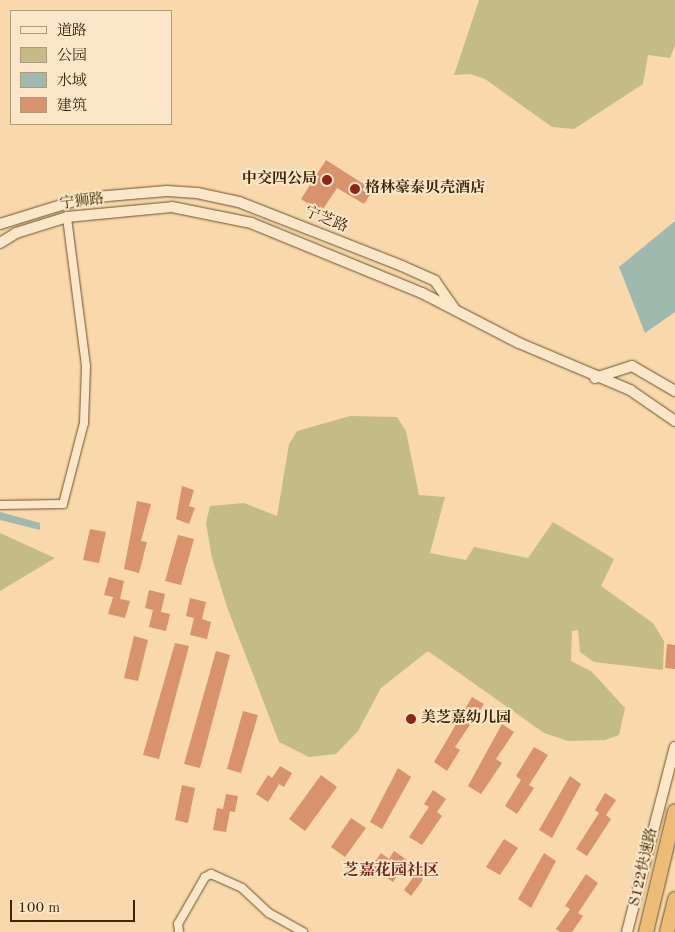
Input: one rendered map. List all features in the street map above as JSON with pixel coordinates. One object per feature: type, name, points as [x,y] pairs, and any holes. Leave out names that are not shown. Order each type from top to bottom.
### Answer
[{"type":"highway","name":"S122快速路","points":[[646,932],[675,811]]},
{"type":"highway","points":[[667,932],[675,899]]},
{"type":"main road","name":"宁狮路","points":[[0,224],[84,198],[168,191]]},
{"type":"main road","name":"宁芝路","points":[[168,191],[240,202],[402,266],[435,281],[456,311]]},
{"type":"main road","name":"宁狮路","points":[[0,243],[16,233],[67,217],[172,207]]},
{"type":"main road","name":"宁芝路","points":[[172,207],[251,223],[413,289],[595,378],[630,390],[675,421]]},
{"type":"main road","points":[[595,378],[632,366],[675,391]]},
{"type":"main road","points":[[627,932],[675,748]]},
{"type":"street","points":[[0,505],[63,504],[84,423],[86,366],[67,217]]},
{"type":"street","points":[[179,932],[178,924],[205,877],[211,874],[242,888],[269,913],[302,932]]},
{"type":"green space","points":[[479,0],[675,0],[675,45],[670,58],[648,55],[643,84],[574,129],[552,127],[485,79],[470,74],[454,75]]},
{"type":"green space","points":[[350,416],[397,417],[406,431],[419,495],[445,497],[430,553],[466,560],[474,547],[528,558],[553,522],[614,559],[601,586],[653,623],[664,641],[663,670],[594,662],[580,652],[578,630],[572,631],[571,661],[591,671],[625,708],[619,735],[605,740],[568,741],[544,733],[428,651],[381,688],[358,731],[336,754],[309,757],[279,742],[227,607],[212,558],[206,523],[210,506],[244,503],[277,516],[289,444],[297,431]]},
{"type":"green space","points":[[0,533],[55,558],[0,591]]},
{"type":"water","points":[[675,221],[675,312],[645,333],[619,267]]},
{"type":"water","points":[[0,512],[40,523],[40,530],[0,520]]},
{"type":"building","name":"中交四公局","points":[[326,160],[373,190],[364,204],[337,188],[321,212],[301,199]]},
{"type":"building","points":[[182,486],[194,490],[189,506],[195,508],[189,524],[176,519]]},
{"type":"building","points":[[137,501],[151,504],[141,541],[147,542],[139,573],[124,569]]},
{"type":"building","points":[[90,529],[106,532],[99,563],[83,560]]},
{"type":"building","points":[[178,535],[194,539],[181,585],[165,581]]},
{"type":"building","points":[[109,577],[124,581],[120,599],[130,601],[125,618],[108,614],[113,597],[104,595]]},
{"type":"building","points":[[149,590],[165,594],[161,612],[170,614],[166,631],[149,627],[153,610],[145,608]]},
{"type":"building","points":[[190,598],[206,602],[202,619],[211,622],[207,639],[190,635],[194,618],[186,616]]},
{"type":"building","points":[[134,636],[148,640],[138,681],[124,678]]},
{"type":"building","points":[[175,643],[189,646],[159,759],[143,755]]},
{"type":"building","points":[[667,644],[675,645],[675,669],[665,668]]},
{"type":"building","points":[[216,651],[230,655],[200,768],[184,764]]},
{"type":"building","points":[[472,697],[484,704],[455,747],[460,750],[447,771],[434,762]]},
{"type":"building","points":[[243,711],[258,715],[241,773],[227,769]]},
{"type":"building","points":[[502,724],[514,732],[496,759],[502,763],[481,794],[468,786]]},
{"type":"building","points":[[534,747],[548,755],[529,785],[534,788],[517,814],[505,806],[521,780],[516,776]]},
{"type":"building","points":[[280,766],[292,773],[284,787],[279,784],[268,802],[256,794],[268,775],[272,778]]},
{"type":"building","points":[[398,768],[411,777],[382,829],[370,822]]},
{"type":"building","points":[[321,775],[337,787],[305,831],[289,819]]},
{"type":"building","points":[[570,776],[581,784],[552,838],[539,830]]},
{"type":"building","points":[[182,785],[195,788],[188,823],[175,820]]},
{"type":"building","points":[[433,790],[446,799],[437,812],[442,816],[422,845],[409,837],[429,807],[424,804]]},
{"type":"building","points":[[605,793],[616,800],[606,815],[611,819],[587,856],[576,849],[599,813],[595,810]]},
{"type":"building","points":[[226,794],[238,796],[235,812],[230,811],[226,832],[213,830],[217,808],[223,809]]},
{"type":"building","points":[[351,818],[366,828],[345,857],[331,847]]},
{"type":"building","points":[[504,839],[518,848],[500,875],[486,867]]},
{"type":"building","points":[[394,851],[407,860],[393,882],[371,867],[381,853],[389,859]]},
{"type":"building","points":[[544,853],[556,861],[531,908],[518,899]]},
{"type":"building","points":[[422,865],[430,870],[411,896],[404,890]]},
{"type":"building","points":[[586,874],[598,883],[578,913],[583,916],[572,932],[560,932],[556,929],[570,909],[565,906]]},
{"type":"place","name":"中交四公局","points":[[327,180]]},
{"type":"place","name":"格林豪泰贝壳酒店","points":[[355,189]]},
{"type":"place","name":"美芝嘉幼儿园","points":[[411,719]]},
{"type":"district","name":"芝嘉花园社区","points":[[391,871]]}]
